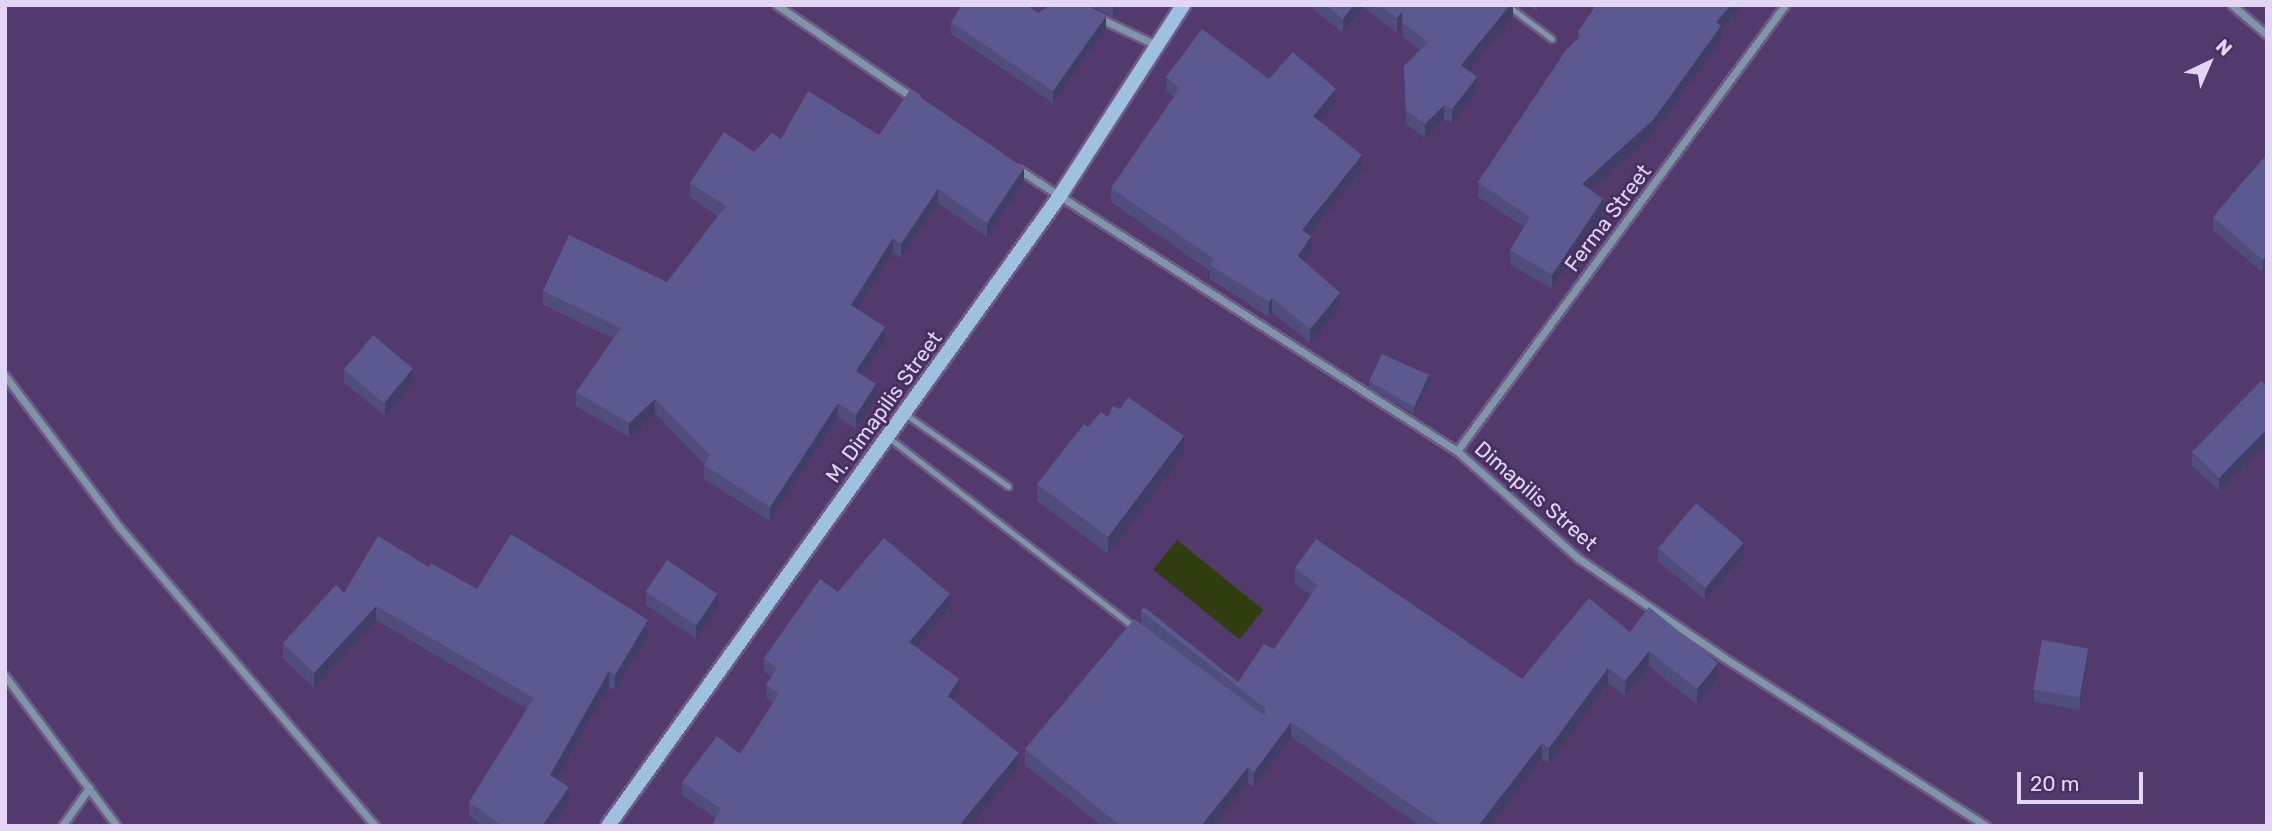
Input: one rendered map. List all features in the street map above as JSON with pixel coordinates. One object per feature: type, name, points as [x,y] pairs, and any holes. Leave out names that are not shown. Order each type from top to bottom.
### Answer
[{"type":"main road","name":"M. Dimapilis Street","points":[[608,826],[1059,197],[1183,5]]},
{"type":"street","points":[[777,5],[924,105]]},
{"type":"street","name":"Ferma Street","points":[[1457,451],[1785,5]]},
{"type":"street","points":[[2232,5],[2267,36]]},
{"type":"street","points":[[1085,11],[1157,46]]},
{"type":"street","name":"Dimapilis Street","points":[[1014,167],[1457,451],[1578,558],[1723,657],[1986,826]]},
{"type":"street","points":[[5,376],[119,527],[374,826]]},
{"type":"street","points":[[5,676],[117,826]]},
{"type":"street","points":[[62,826],[89,788]]},
{"type":"lane","points":[[1507,5],[1552,39]]},
{"type":"lane","points":[[905,414],[1008,486]]},
{"type":"lane","points":[[888,437],[1141,633]]},
{"type":"shaded area","points":[[1177,540],[1263,610],[1239,639],[1153,570]]},
{"type":"building","points":[[962,5],[1027,5],[1038,13],[1050,5],[1087,5],[1106,16],[1053,91],[951,22]]},
{"type":"building","points":[[1326,5],[1354,5],[1343,19]]},
{"type":"building","points":[[1379,5],[1510,5],[1461,65],[1477,77],[1452,109],[1444,105],[1425,124],[1406,110],[1404,66],[1428,42],[1403,23],[1402,12],[1397,18]]},
{"type":"building","points":[[1596,5],[1731,5],[1716,22],[1721,26],[1653,120],[1582,184],[1603,199],[1552,275],[1510,250],[1530,217],[1478,182],[1566,50],[1582,35],[1578,32]]},
{"type":"building","points":[[1202,29],[1269,79],[1293,52],[1336,89],[1313,116],[1362,155],[1302,230],[1311,236],[1298,256],[1340,293],[1310,329],[1272,298],[1269,302],[1210,265],[1214,259],[1111,188],[1180,88],[1166,77]]},
{"type":"building","points":[[910,90],[1024,168],[987,223],[938,189],[901,244],[893,238],[851,305],[885,327],[856,371],[876,384],[856,415],[838,403],[770,507],[704,465],[710,455],[655,399],[629,423],[576,392],[621,328],[543,291],[569,235],[667,282],[726,206],[690,183],[724,132],[754,152],[772,133],[781,139],[808,91],[879,135]]},
{"type":"building","points":[[2265,156],[2267,256],[2263,260],[2213,217]]},
{"type":"building","points":[[373,335],[413,368],[384,403],[344,369]]},
{"type":"building","points":[[1382,354],[1429,375],[1414,407],[1369,381]]},
{"type":"building","points":[[2261,381],[2267,386],[2267,429],[2219,478],[2192,452]]},
{"type":"building","points":[[1128,397],[1184,436],[1108,537],[1037,484],[1084,424],[1088,427],[1101,412],[1108,417],[1113,406],[1120,409]]},
{"type":"building","points":[[1696,503],[1743,543],[1706,588],[1658,548]]},
{"type":"building","points":[[511,534],[648,620],[615,675],[609,671],[550,775],[569,787],[542,826],[503,826],[469,802],[534,698],[376,606],[314,673],[283,643],[336,585],[344,593],[378,536],[429,567],[431,563],[477,589]]},
{"type":"building","points":[[884,538],[950,594],[909,642],[959,679],[948,696],[1019,753],[961,823],[965,826],[711,826],[721,809],[682,782],[717,736],[740,754],[779,694],[766,685],[777,669],[764,658],[820,579],[838,592]]},
{"type":"building","points":[[1316,539],[1522,679],[1589,598],[1630,632],[1649,607],[1718,663],[1697,689],[1649,651],[1625,681],[1608,668],[1549,748],[1542,743],[1478,826],[1442,826],[1291,722],[1254,772],[1248,767],[1201,826],[1121,826],[1025,749],[1134,619],[1265,716],[1265,708],[1141,611],[1144,607],[1238,682],[1264,644],[1274,649],[1318,585],[1295,568]]},
{"type":"building","points":[[667,560],[718,594],[696,626],[646,592]]},
{"type":"building","points":[[2042,640],[2088,648],[2080,697],[2033,689]]}]
